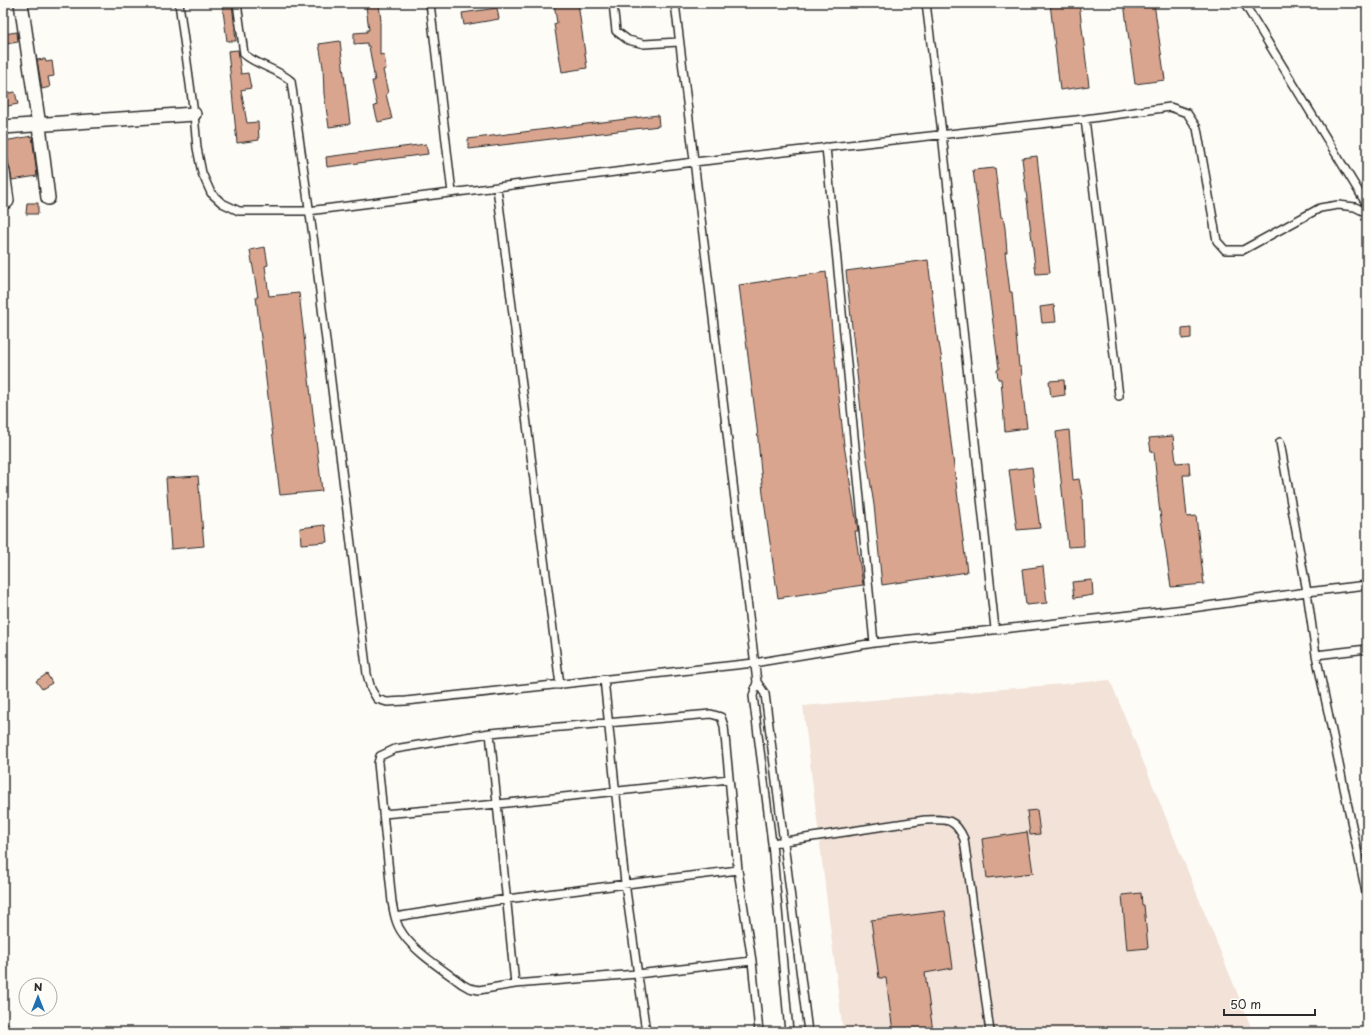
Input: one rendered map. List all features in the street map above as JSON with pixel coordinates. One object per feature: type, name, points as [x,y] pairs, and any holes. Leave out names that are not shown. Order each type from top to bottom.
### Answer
[{"type":"street","points":[[21,3],[48,198]]},
{"type":"street","points":[[3,127],[39,126],[194,114]]},
{"type":"street","points":[[3,172],[8,201]]},
{"type":"street","points":[[3,1031],[7,1032]]},
{"type":"lane","points":[[179,3],[194,114],[197,148],[202,173],[211,193],[222,203],[239,211],[308,211],[694,162],[942,133],[1084,119],[1170,107],[1187,113],[1197,128],[1217,241],[1225,250],[1243,250],[1320,208],[1338,205],[1355,208],[1367,213]]},
{"type":"lane","points":[[237,3],[244,54],[252,61],[284,75],[291,81],[371,689],[377,699],[387,702],[560,685],[754,663],[874,644],[995,629],[1185,609],[1367,585]]},
{"type":"lane","points":[[430,3],[452,193]]},
{"type":"lane","points":[[613,3],[616,31],[628,40],[644,44],[679,42]]},
{"type":"lane","points":[[675,3],[754,663],[757,682],[765,694],[808,1032]]},
{"type":"lane","points":[[926,3],[942,133],[995,629]]},
{"type":"lane","points":[[1244,3],[1367,205]]},
{"type":"lane","points":[[1084,119],[1119,396]]},
{"type":"lane","points":[[826,147],[874,644]]},
{"type":"lane","points":[[496,188],[560,685]]},
{"type":"lane","points":[[1280,442],[1307,592],[1316,655],[1367,897]]},
{"type":"lane","points":[[1316,655],[1367,649]]},
{"type":"lane","points":[[604,679],[625,883],[636,974],[646,1032]]},
{"type":"lane","points":[[757,682],[753,696],[772,843],[790,1032]]},
{"type":"lane","points":[[752,961],[636,974],[515,984],[479,990],[469,988],[413,946],[403,935],[395,917],[392,902],[378,763],[380,756],[395,748],[490,733],[716,714],[721,717],[724,726],[738,870],[752,961],[759,1032]]},
{"type":"lane","points":[[490,733],[515,984]]},
{"type":"lane","points":[[383,814],[498,804],[728,779]]},
{"type":"lane","points":[[772,843],[926,820],[950,821],[958,826],[964,840],[990,1032]]},
{"type":"lane","points":[[395,917],[507,899],[738,870]]},
{"type":"shaded area","points":[[1110,680],[1253,1032],[843,1032],[803,706]]},
{"type":"building","points":[[222,3],[232,3],[236,41],[227,41]]},
{"type":"building","points":[[554,3],[578,3],[587,68],[562,72],[554,24],[557,23]]},
{"type":"building","points":[[1050,3],[1079,3],[1089,86],[1060,90]]},
{"type":"building","points":[[1124,3],[1154,3],[1165,80],[1135,84]]},
{"type":"building","points":[[379,4],[381,21],[380,55],[384,54],[386,69],[383,70],[388,93],[386,94],[392,119],[378,122],[374,106],[377,105],[372,81],[375,81],[369,46],[367,46],[367,43],[354,44],[354,33],[367,32],[367,30],[369,30],[366,6]]},
{"type":"building","points":[[497,8],[499,19],[464,25],[462,13]]},
{"type":"building","points":[[17,32],[18,42],[6,44],[4,34]]},
{"type":"building","points":[[340,41],[350,124],[329,127],[324,94],[323,67],[319,44]]},
{"type":"building","points":[[238,50],[241,74],[248,73],[251,88],[241,90],[247,123],[258,122],[259,140],[237,143],[228,51]]},
{"type":"building","points":[[45,59],[46,62],[52,61],[54,76],[48,77],[50,87],[42,89],[37,60]]},
{"type":"building","points":[[15,92],[18,104],[3,107],[3,94]]},
{"type":"building","points":[[658,115],[659,126],[469,149],[468,139]]},
{"type":"building","points":[[32,136],[37,176],[12,180],[4,141]]},
{"type":"building","points":[[426,144],[428,154],[327,167],[326,157]]},
{"type":"building","points":[[1037,156],[1050,273],[1036,274],[1022,158]]},
{"type":"building","points":[[995,168],[1001,217],[1003,217],[1005,228],[1007,252],[1005,252],[1010,292],[1012,292],[1019,367],[1021,367],[1027,428],[1005,431],[1001,379],[998,379],[997,370],[999,369],[973,170]]},
{"type":"building","points":[[27,203],[38,203],[38,214],[26,214]]},
{"type":"building","points":[[265,247],[268,265],[265,266],[269,296],[299,293],[322,491],[280,495],[256,297],[258,297],[250,250]]},
{"type":"building","points":[[928,260],[938,343],[942,360],[967,572],[882,585],[874,505],[865,448],[846,271]]},
{"type":"building","points":[[826,272],[844,445],[858,531],[855,531],[863,585],[778,598],[763,494],[757,428],[739,285]]},
{"type":"building","points":[[1054,305],[1056,322],[1042,323],[1040,307]]},
{"type":"building","points":[[1191,328],[1191,338],[1182,339],[1182,329]]},
{"type":"building","points":[[1064,380],[1065,395],[1051,397],[1049,381]]},
{"type":"building","points":[[1069,430],[1073,480],[1079,479],[1082,495],[1084,546],[1068,547],[1056,432]]},
{"type":"building","points":[[1173,436],[1176,463],[1189,462],[1190,475],[1183,475],[1187,517],[1196,516],[1204,584],[1171,587],[1159,505],[1154,452],[1151,452],[1149,438]]},
{"type":"building","points":[[1032,467],[1040,528],[1017,530],[1009,470]]},
{"type":"building","points":[[198,476],[204,546],[171,549],[166,478]]},
{"type":"building","points":[[325,525],[327,542],[301,544],[300,528]]},
{"type":"building","points":[[1043,566],[1047,603],[1026,605],[1022,569]]},
{"type":"building","points":[[1092,580],[1093,595],[1074,598],[1072,582]]},
{"type":"building","points":[[47,674],[52,683],[42,689],[36,681]]},
{"type":"building","points":[[1037,810],[1040,834],[1030,835],[1027,811]]},
{"type":"building","points":[[1027,832],[1033,873],[987,878],[982,839]]},
{"type":"building","points":[[1141,893],[1142,905],[1144,905],[1148,948],[1127,950],[1122,895]]},
{"type":"building","points":[[945,911],[953,968],[925,973],[933,1032],[893,1032],[886,978],[879,978],[871,920]]}]
